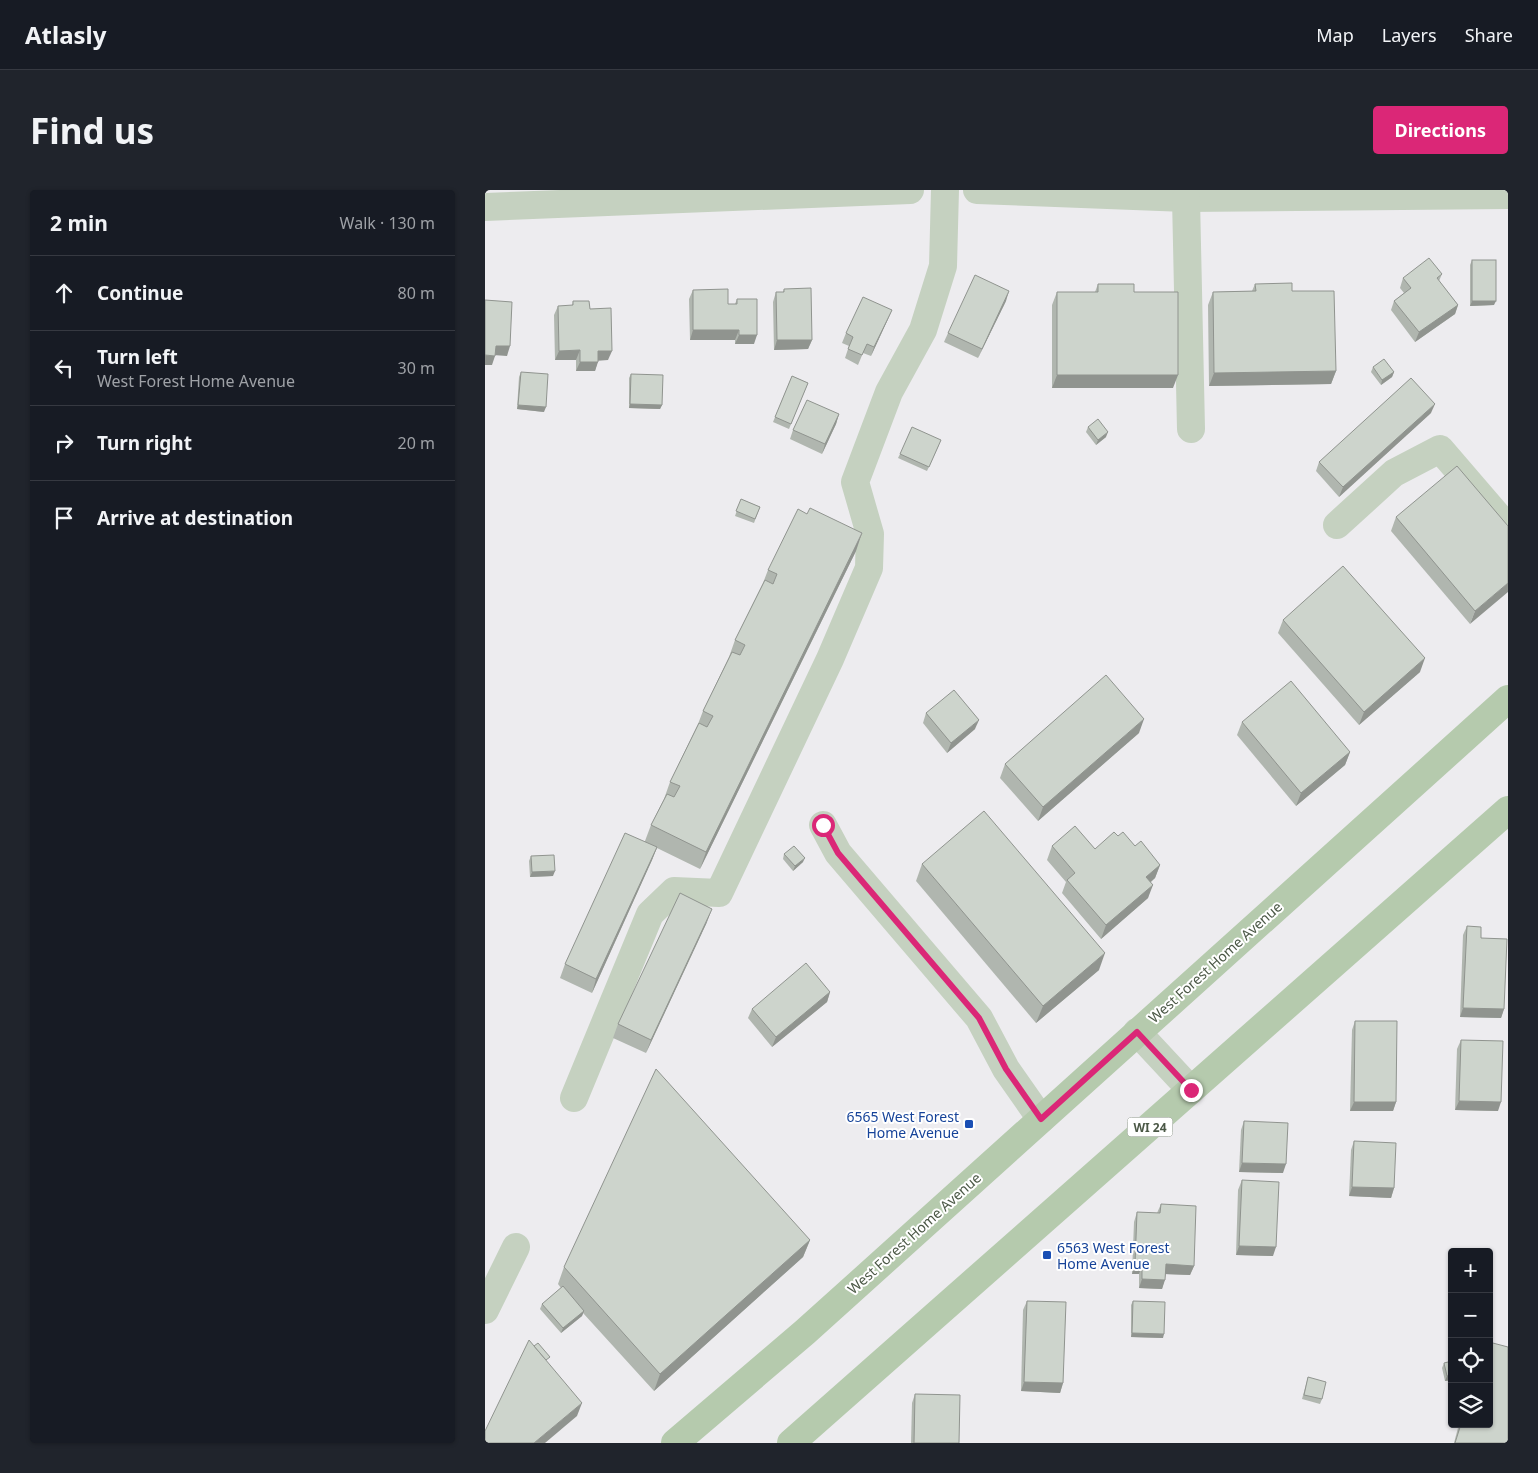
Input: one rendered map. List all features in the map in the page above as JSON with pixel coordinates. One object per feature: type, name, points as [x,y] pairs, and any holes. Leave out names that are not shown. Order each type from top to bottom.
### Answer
[{"type":"main road","name":"West Forest Home Avenue","points":[[675,1443],[805,1332],[1508,699]]},
{"type":"main road","name":"WI 24","points":[[791,1443],[1508,810]]},
{"type":"street","points":[[485,207],[910,190]]},
{"type":"street","points":[[574,1098],[650,914],[675,891],[719,893],[830,659],[869,568],[870,534],[855,482],[889,392],[923,330],[943,266],[945,190]]},
{"type":"street","points":[[977,190],[1186,198],[1508,195]]},
{"type":"street","points":[[1186,198],[1191,429]]},
{"type":"street","points":[[1337,524],[1395,473],[1440,449],[1508,528]]},
{"type":"street","points":[[823,825],[838,853],[979,1018],[1006,1069],[1041,1119]]},
{"type":"street","points":[[1137,1032],[1191,1090]]},
{"type":"street","points":[[485,1310],[516,1246]]},
{"type":"building","points":[[1429,258],[1442,274],[1437,278],[1458,305],[1419,332],[1394,301],[1411,288],[1403,278]]},
{"type":"building","points":[[1472,260],[1496,260],[1496,301],[1472,301]]},
{"type":"building","points":[[975,275],[1009,291],[982,349],[948,333]]},
{"type":"building","points":[[1292,283],[1292,291],[1334,291],[1336,371],[1214,373],[1213,292],[1256,291],[1255,284]]},
{"type":"building","points":[[1098,284],[1134,284],[1134,292],[1178,292],[1178,375],[1057,375],[1057,292],[1098,292]]},
{"type":"building","points":[[811,288],[812,340],[777,340],[776,292],[784,292],[784,289]]},
{"type":"building","points":[[728,289],[728,304],[737,304],[737,299],[757,299],[757,335],[739,335],[739,330],[693,330],[693,290]]},
{"type":"building","points":[[863,297],[892,310],[874,347],[867,344],[862,355],[848,349],[853,337],[846,333]]},
{"type":"building","points":[[485,300],[512,302],[510,346],[496,346],[495,356],[485,355]]},
{"type":"building","points":[[573,301],[589,301],[590,309],[611,308],[612,351],[598,351],[598,362],[580,362],[580,350],[559,351],[558,306],[573,305]]},
{"type":"building","points":[[1384,359],[1394,372],[1382,380],[1373,367]]},
{"type":"building","points":[[521,372],[548,374],[546,407],[518,405]]},
{"type":"building","points":[[631,374],[663,375],[662,405],[630,404]]},
{"type":"building","points":[[792,376],[808,383],[791,424],[775,417]]},
{"type":"building","points":[[1411,378],[1435,404],[1343,487],[1319,462]]},
{"type":"building","points":[[807,400],[839,414],[825,444],[793,430]]},
{"type":"building","points":[[1098,419],[1108,432],[1098,440],[1088,427]]},
{"type":"building","points":[[912,427],[941,440],[929,467],[900,454]]},
{"type":"building","points":[[1457,466],[1508,526],[1508,583],[1475,611],[1396,517]]},
{"type":"building","points":[[741,499],[760,507],[755,519],[736,511]]},
{"type":"building","points":[[810,508],[862,533],[706,852],[651,825],[667,794],[674,797],[680,786],[670,782],[699,723],[707,727],[713,716],[703,711],[732,652],[740,655],[745,645],[735,640],[765,580],[773,584],[777,574],[768,570],[798,509],[807,514]]},
{"type":"building","points":[[1343,566],[1425,658],[1364,712],[1283,620]]},
{"type":"building","points":[[1106,675],[1144,719],[1043,807],[1005,764]]},
{"type":"building","points":[[1291,681],[1350,752],[1301,793],[1242,722]]},
{"type":"building","points":[[954,690],[979,720],[951,743],[926,713]]},
{"type":"building","points":[[984,811],[1105,953],[1043,1006],[922,864]]},
{"type":"building","points":[[1075,826],[1095,849],[1114,832],[1118,836],[1123,832],[1135,846],[1141,841],[1160,865],[1146,877],[1153,885],[1106,925],[1067,880],[1075,873],[1052,846]]},
{"type":"building","points":[[625,833],[657,847],[596,979],[565,964]]},
{"type":"building","points":[[794,846],[805,858],[795,866],[784,854]]},
{"type":"building","points":[[554,855],[555,871],[532,872],[531,856]]},
{"type":"building","points":[[680,893],[712,909],[651,1040],[618,1024]]},
{"type":"building","points":[[1467,926],[1481,927],[1481,938],[1507,939],[1504,1009],[1463,1008]]},
{"type":"building","points":[[806,963],[830,992],[776,1037],[752,1009]]},
{"type":"building","points":[[1355,1021],[1397,1021],[1396,1102],[1354,1102]]},
{"type":"building","points":[[1461,1040],[1503,1041],[1501,1102],[1459,1101]]},
{"type":"building","points":[[656,1069],[810,1240],[660,1374],[564,1267]]},
{"type":"building","points":[[1244,1121],[1288,1123],[1286,1164],[1242,1163]]},
{"type":"building","points":[[1354,1141],[1396,1143],[1394,1188],[1352,1187]]},
{"type":"building","points":[[1242,1180],[1279,1182],[1276,1247],[1239,1246]]},
{"type":"building","points":[[1161,1204],[1196,1206],[1194,1266],[1166,1264],[1165,1280],[1142,1279],[1142,1265],[1135,1264],[1137,1212],[1160,1213]]},
{"type":"building","points":[[563,1286],[584,1311],[563,1328],[542,1304]]},
{"type":"building","points":[[1027,1301],[1066,1302],[1063,1383],[1024,1382]]},
{"type":"building","points":[[1133,1301],[1165,1302],[1164,1334],[1132,1333]]},
{"type":"building","points":[[529,1340],[582,1403],[534,1443],[485,1443],[485,1431]]},
{"type":"building","points":[[538,1343],[550,1357],[546,1360],[534,1346]]},
{"type":"building","points":[[1493,1343],[1508,1347],[1508,1443],[1455,1443],[1460,1428],[1493,1428]]},
{"type":"building","points":[[1448,1362],[1448,1376],[1447,1376],[1444,1363]]},
{"type":"building","points":[[1308,1377],[1326,1382],[1322,1399],[1304,1395]]},
{"type":"building","points":[[915,1394],[960,1395],[959,1443],[914,1443]]},
{"type":"place","name":"6565 West Forest Home Avenue","points":[[969,1124]]},
{"type":"place","name":"6563 West Forest Home Avenue","points":[[1047,1255]]},
{"type":"route","points":[[823,825],[838,853],[979,1018],[1006,1069],[1041,1119],[1137,1032],[1191,1090]]}]
